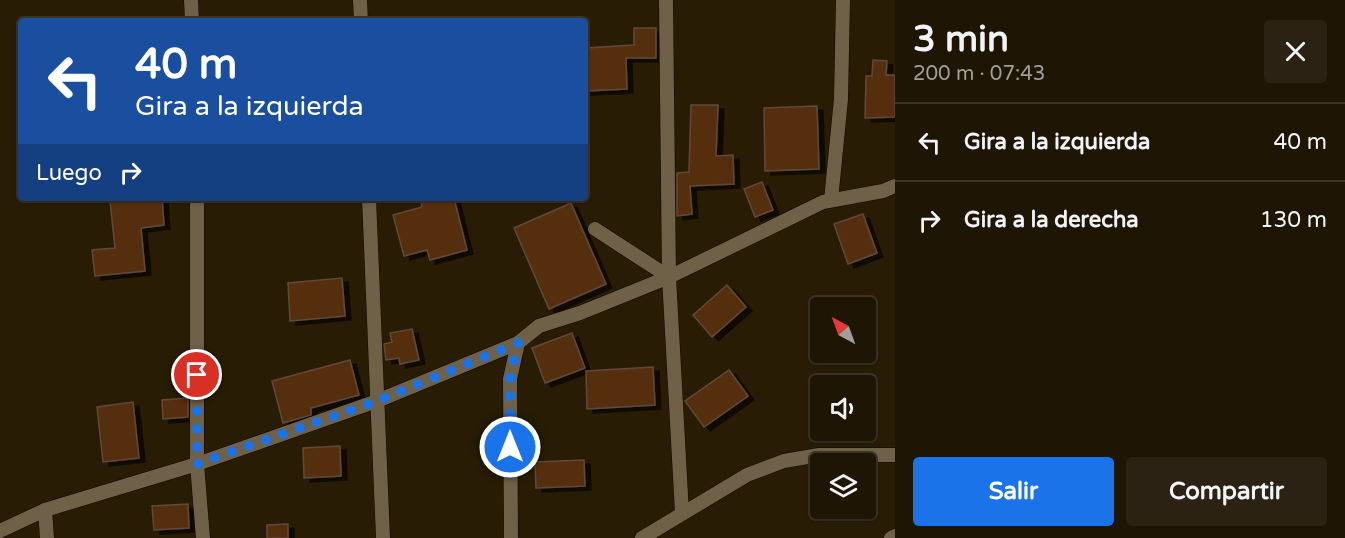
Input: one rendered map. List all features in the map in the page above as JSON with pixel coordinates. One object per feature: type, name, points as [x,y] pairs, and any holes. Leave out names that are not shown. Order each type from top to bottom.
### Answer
[{"type":"street","points":[[191,0],[192,18]]},
{"type":"street","points":[[360,0],[361,18]]},
{"type":"street","points":[[666,0],[669,277],[682,513]]},
{"type":"street","points":[[831,200],[841,99],[843,0]]},
{"type":"street","points":[[0,531],[45,510],[197,464],[377,401],[518,343],[539,326],[580,313],[669,277],[823,202],[883,191],[895,186]]},
{"type":"street","points":[[197,201],[197,464],[202,538]]},
{"type":"street","points":[[369,201],[383,538]]},
{"type":"street","points":[[595,229],[669,277]]},
{"type":"street","points":[[511,538],[510,379],[518,343]]},
{"type":"street","points":[[642,538],[747,475],[784,461],[819,455],[895,455]]},
{"type":"street","points":[[45,510],[47,538]]},
{"type":"building","points":[[634,28],[656,28],[656,58],[626,58],[627,89],[588,91],[588,48],[634,45]]},
{"type":"building","points":[[873,60],[887,61],[886,75],[895,75],[895,117],[865,118],[866,76],[872,76]]},
{"type":"building","points":[[691,105],[718,105],[716,156],[733,155],[734,184],[690,186],[692,214],[677,216],[677,173],[689,172]]},
{"type":"building","points":[[817,106],[819,169],[765,171],[764,108]]},
{"type":"building","points":[[762,182],[773,210],[755,217],[744,189]]},
{"type":"building","points":[[110,201],[162,201],[164,225],[141,228],[145,271],[95,276],[92,250],[115,248]]},
{"type":"building","points":[[421,201],[455,201],[467,250],[430,260],[427,250],[404,256],[393,215],[422,207]]},
{"type":"building","points":[[571,203],[606,284],[549,309],[514,228]]},
{"type":"building","points":[[863,214],[877,253],[848,264],[834,224]]},
{"type":"building","points":[[342,278],[345,316],[290,321],[288,283]]},
{"type":"building","points":[[727,285],[746,307],[712,337],[693,315]]},
{"type":"building","points":[[412,329],[419,360],[400,364],[399,358],[386,360],[384,344],[392,342],[390,333]]},
{"type":"building","points":[[572,333],[585,368],[545,383],[532,348]]},
{"type":"building","points":[[350,360],[359,395],[311,408],[311,415],[283,423],[272,381]]},
{"type":"building","points":[[653,367],[655,405],[587,409],[586,371]]},
{"type":"building","points":[[729,370],[748,396],[704,427],[685,401]]},
{"type":"building","points":[[188,398],[188,417],[163,419],[162,400]]},
{"type":"building","points":[[133,402],[139,458],[103,462],[97,407]]},
{"type":"building","points":[[340,446],[341,476],[304,478],[303,448]]},
{"type":"building","points":[[584,460],[585,486],[536,488],[535,462]]},
{"type":"building","points":[[188,504],[189,528],[154,530],[152,506]]},
{"type":"building","points":[[288,524],[288,538],[267,538],[267,525]]},
{"type":"route","points":[[197,375],[197,464],[377,401],[518,343],[510,379],[510,447]]}]
